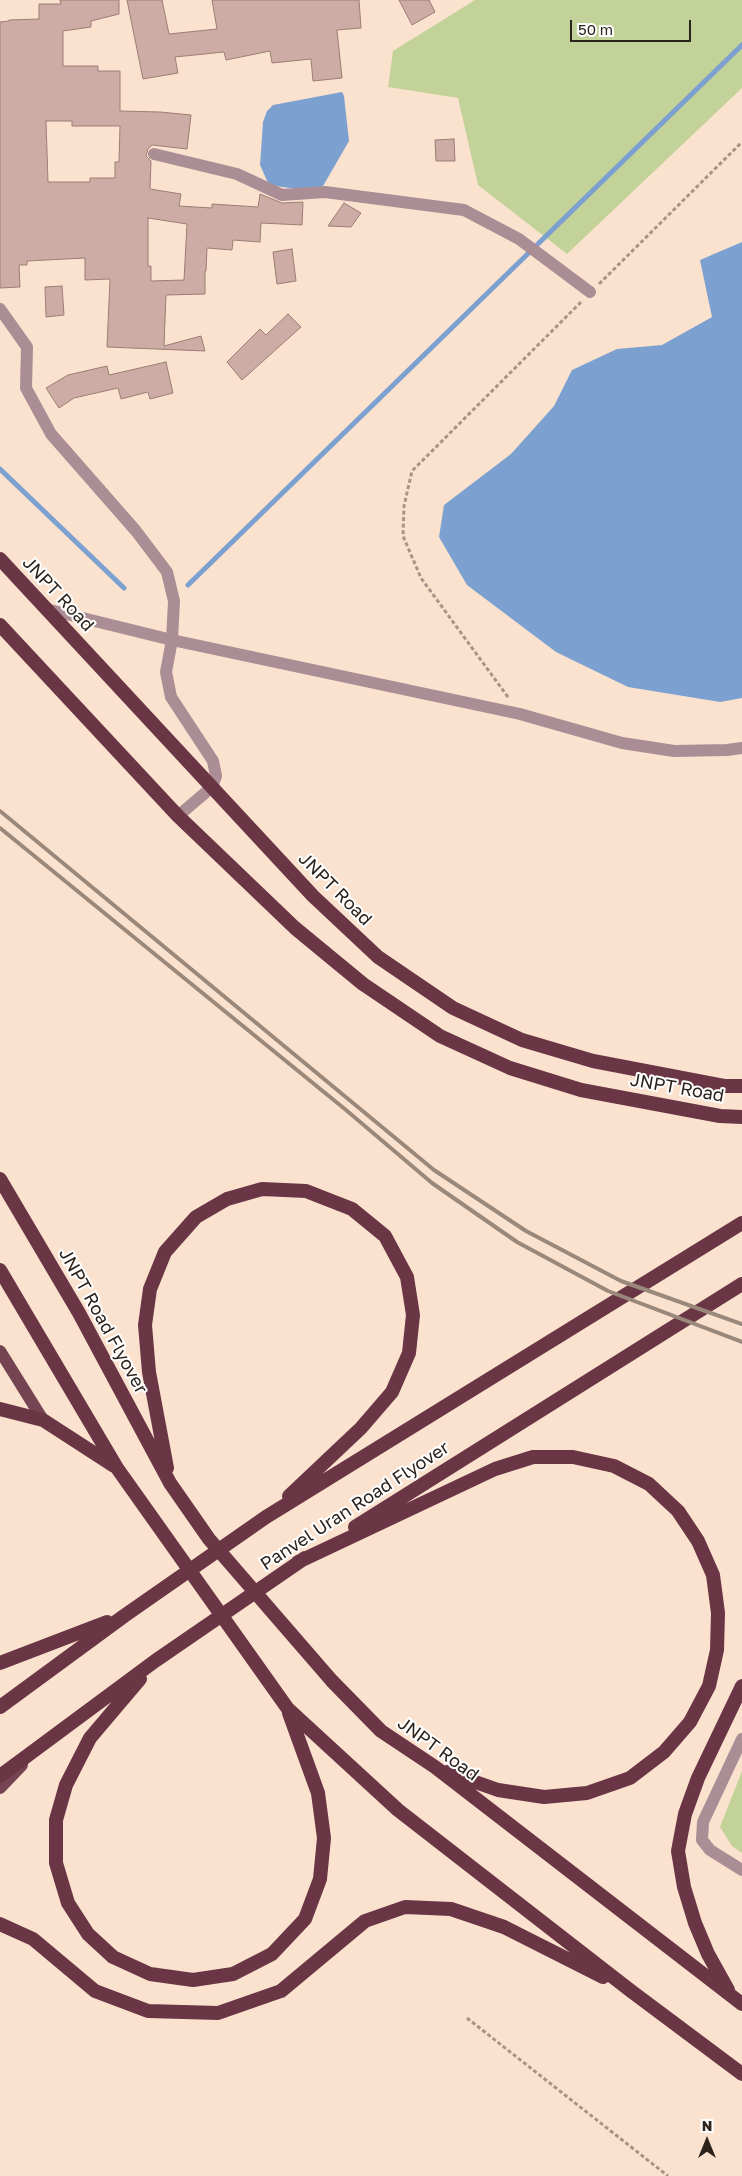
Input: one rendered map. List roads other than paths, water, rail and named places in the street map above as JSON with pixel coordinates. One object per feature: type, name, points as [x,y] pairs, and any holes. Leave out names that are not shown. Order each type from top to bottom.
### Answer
[{"type":"highway","name":"JNPT Road","points":[[0,559],[313,896],[378,956],[453,1008],[522,1040],[593,1061],[724,1086],[742,1086]]},
{"type":"highway","name":"JNPT Road","points":[[0,625],[178,816],[295,928],[363,984],[440,1036],[510,1068],[581,1090],[720,1116],[742,1117]]},
{"type":"highway","name":"JNPT Road Flyover","points":[[0,1179],[79,1313],[170,1483]]},
{"type":"highway","points":[[170,1483],[149,1372],[145,1325],[150,1289],[165,1252],[196,1217],[227,1199],[262,1189],[306,1191],[352,1209],[385,1236],[407,1277],[413,1315],[409,1353],[392,1392],[362,1428],[266,1517]]},
{"type":"highway","name":"Panvel Uran Road Flyover","points":[[3,1705],[124,1616],[266,1517],[742,1223]]},
{"type":"highway","points":[[0,1270],[117,1468],[288,1709],[398,1810],[631,1991],[742,2074]]},
{"type":"highway","name":"Panvel Uran Road Flyover","points":[[0,1776],[155,1661],[298,1562],[742,1284]]},
{"type":"highway","points":[[0,1409],[43,1420],[117,1468]]},
{"type":"highway","points":[[298,1562],[495,1469],[533,1457],[573,1457],[614,1466],[649,1484],[678,1511],[698,1541],[713,1575],[718,1613],[717,1650],[709,1686],[690,1722],[664,1752],[630,1778],[587,1793],[544,1798],[498,1790],[435,1768]]},
{"type":"highway","name":"JNPT Road","points":[[170,1483],[209,1539],[332,1681],[381,1731],[435,1768],[737,2000]]},
{"type":"highway","points":[[0,1662],[124,1616]]},
{"type":"highway","points":[[155,1661],[90,1738],[66,1785],[56,1820],[56,1863],[68,1903],[88,1934],[113,1957],[150,1974],[193,1980],[233,1974],[272,1954],[305,1919],[320,1879],[324,1838],[318,1793],[288,1709]]},
{"type":"highway","points":[[737,2000],[708,1954],[695,1922],[684,1887],[678,1851],[685,1814],[698,1778],[742,1686]]},
{"type":"highway","points":[[0,1924],[33,1939],[95,1991],[148,2011],[218,2013],[281,1991],[365,1922],[405,1907],[451,1909],[504,1927],[631,1991]]},
{"type":"main road","points":[[0,1351],[43,1420]]},
{"type":"main road","points":[[0,1788],[39,1746]]},
{"type":"street","points":[[154,154],[237,174],[282,195],[325,192],[464,210],[527,244],[590,292]]},
{"type":"street","points":[[0,309],[27,347],[26,388],[51,434],[136,531],[167,572],[174,601],[172,640],[166,672],[171,697],[213,761],[216,776],[212,787],[178,816]]},
{"type":"street","points":[[46,608],[172,640],[520,714],[622,742],[665,749],[727,750],[742,748]]},
{"type":"street","points":[[742,1739],[703,1822],[702,1840],[710,1850],[742,1870]]},
{"type":"water","points":[[342,92],[349,141],[323,186],[303,190],[269,185],[260,165],[263,122],[267,111],[273,105]]},
{"type":"water","points":[[742,242],[742,698],[720,702],[628,687],[556,652],[467,585],[439,537],[444,505],[511,454],[554,406],[572,370],[617,349],[662,345],[712,317],[700,260]]},
{"type":"waterway","points":[[188,585],[742,45]]},
{"type":"waterway","points":[[0,469],[124,588]]},
{"type":"railway","points":[[0,811],[434,1170],[526,1231],[621,1281],[742,1324]]},
{"type":"railway","points":[[0,828],[346,1110],[432,1183],[517,1242],[608,1291],[742,1342]]}]
